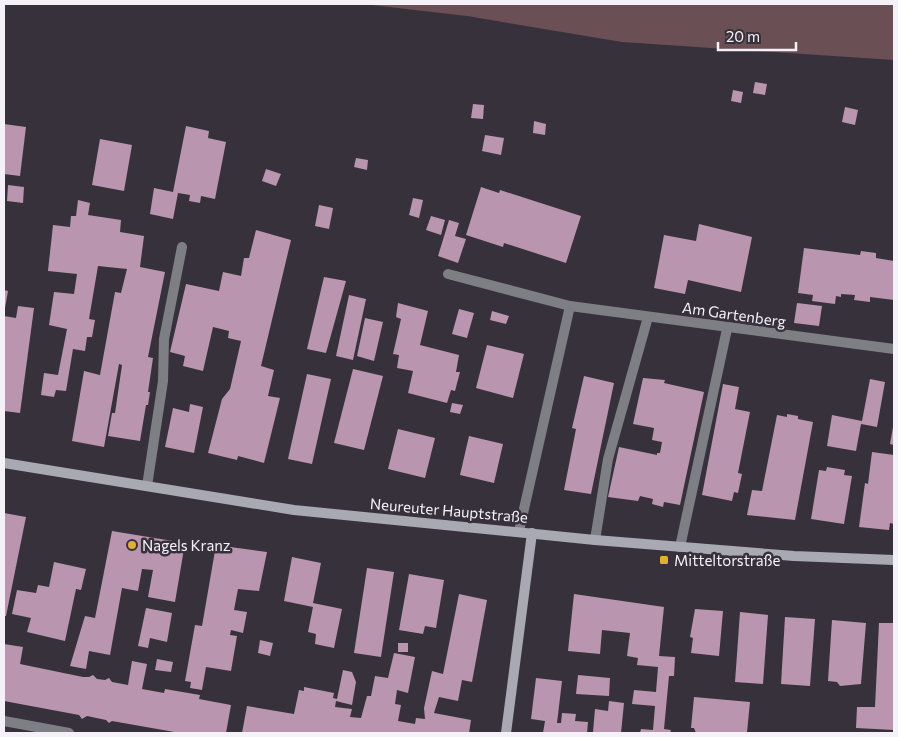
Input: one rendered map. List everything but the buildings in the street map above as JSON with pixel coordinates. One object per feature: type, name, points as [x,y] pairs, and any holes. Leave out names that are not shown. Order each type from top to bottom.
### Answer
[{"type":"street","points":[[147,486],[163,381],[164,339],[182,247]]},
{"type":"street","name":"Am Gartenberg","points":[[448,274],[570,306],[894,349]]},
{"type":"street","points":[[519,531],[570,306]]},
{"type":"street","points":[[595,540],[608,459],[648,317]]},
{"type":"street","points":[[680,547],[727,328]]},
{"type":"street","name":"Neureuter Hauptstraße","points":[[4,463],[294,510],[532,532],[595,540],[794,556],[894,560]]},
{"type":"street","points":[[506,733],[532,532]]},
{"type":"street","points":[[4,721],[69,733]]},
{"type":"shaded area","points":[[363,4],[894,4],[894,60],[622,42],[467,16]]},
{"type":"place","name":"Nagels Kranz","points":[[132,545]]},
{"type":"place","name":"Mitteltorstraße","points":[[664,560]]}]
